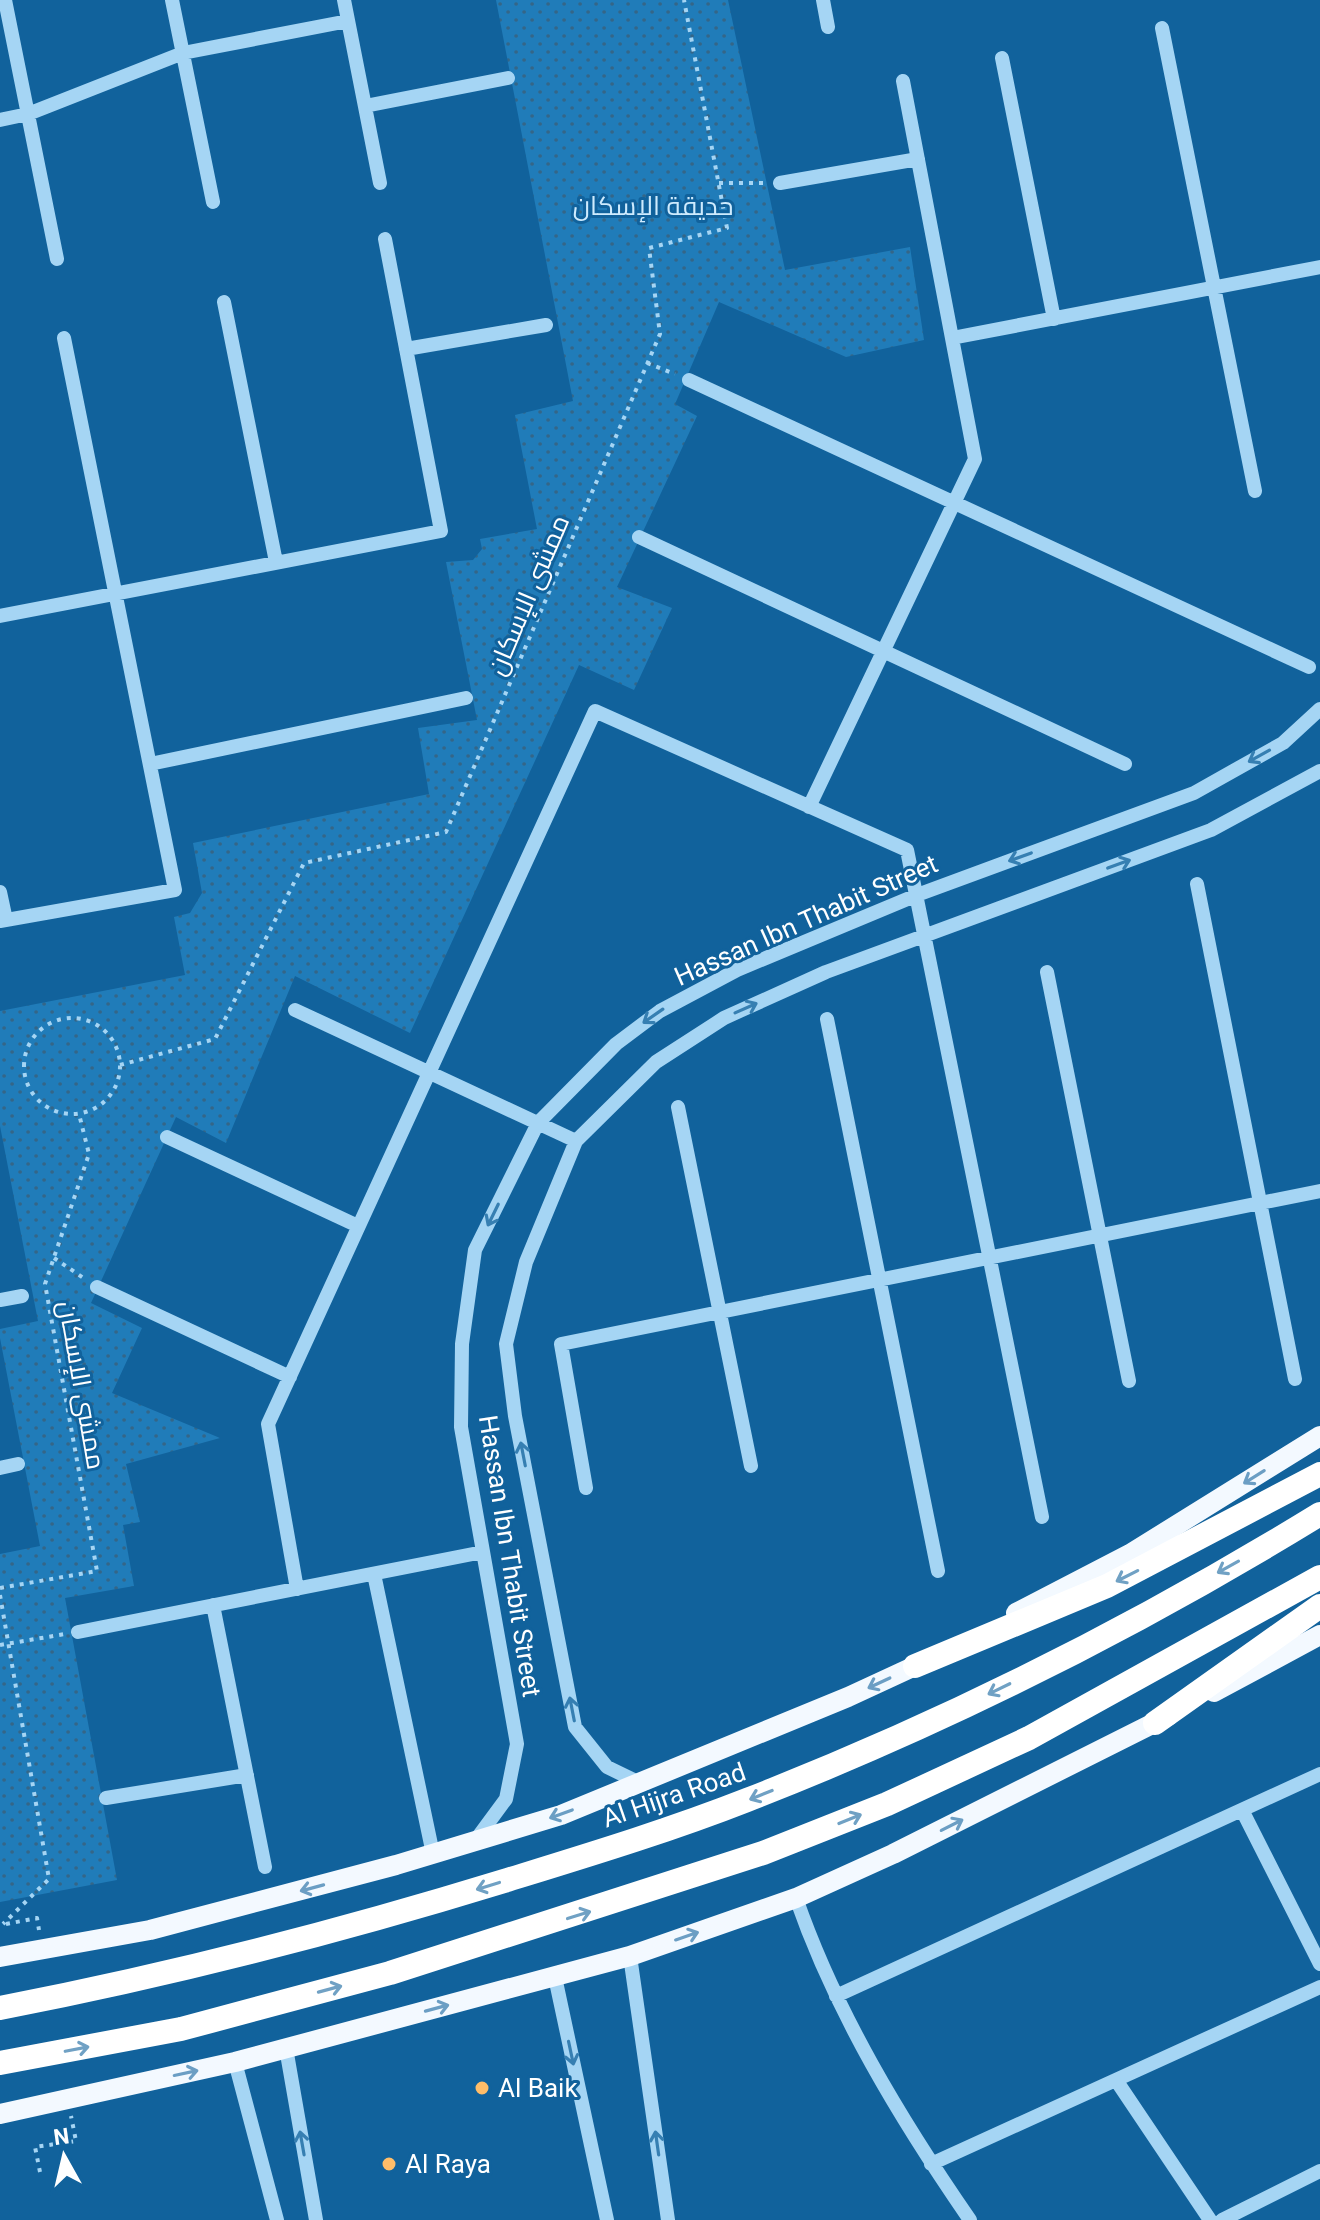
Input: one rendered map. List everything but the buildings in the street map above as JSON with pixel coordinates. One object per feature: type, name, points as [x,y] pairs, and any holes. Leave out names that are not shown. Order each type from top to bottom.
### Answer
[{"type":"highway","points":[[915,1666],[1107,1586],[1320,1474]]},
{"type":"highway","name":"Al Hijra Road","points":[[0,2008],[146,1980],[369,1922],[580,1858],[745,1801],[853,1757],[1001,1688],[1158,1607],[1320,1514]]},
{"type":"highway","points":[[0,2063],[181,2029],[390,1973],[763,1853],[887,1804],[1029,1738],[1320,1577]]},
{"type":"highway","points":[[1155,1723],[1320,1606]]},
{"type":"main road","points":[[0,1957],[150,1930],[433,1854],[561,1815],[915,1666],[1130,1554],[1320,1436]]},
{"type":"main road","points":[[0,2114],[235,2062],[555,1977],[630,1956],[796,1898],[893,1854],[1155,1723],[1320,1635]]},
{"type":"street","points":[[5,0],[57,259]]},
{"type":"street","points":[[172,0],[213,202]]},
{"type":"street","points":[[344,0],[380,183]]},
{"type":"street","points":[[823,0],[828,27]]},
{"type":"street","points":[[0,120],[28,114],[183,53],[348,21]]},
{"type":"street","points":[[1162,28],[1255,491]]},
{"type":"street","points":[[1002,58],[1054,319]]},
{"type":"street","points":[[365,106],[508,78]]},
{"type":"street","points":[[809,807],[975,459],[903,81]]},
{"type":"street","points":[[780,183],[918,159]]},
{"type":"street","points":[[0,616],[441,531],[385,239]]},
{"type":"street","points":[[952,338],[1320,267]]},
{"type":"street","points":[[224,302],[276,562]]},
{"type":"street","points":[[406,349],[546,325]]},
{"type":"street","points":[[0,892],[3,920],[175,890],[64,338]]},
{"type":"street","points":[[689,380],[1309,667]]},
{"type":"street","points":[[639,537],[1125,764]]},
{"type":"street","points":[[150,764],[466,698]]},
{"type":"street","name":"Hassan Ibn Thabit Street","points":[[475,1841],[506,1799],[517,1744],[461,1427],[462,1344],[475,1250],[538,1123],[616,1044],[660,1011],[737,970],[917,895],[1194,793],[1283,743],[1320,709]]},
{"type":"street","points":[[297,1589],[268,1424],[595,711],[907,850],[1042,1517]]},
{"type":"street","name":"Hassan Ibn Thabit Street","points":[[640,1783],[607,1767],[575,1727],[515,1416],[506,1344],[526,1262],[576,1141],[656,1062],[724,1018],[826,972],[1211,830],[1320,771]]},
{"type":"street","points":[[1197,884],[1295,1379]]},
{"type":"street","points":[[1047,972],[1129,1381]]},
{"type":"street","points":[[295,1010],[576,1141]]},
{"type":"street","points":[[827,1019],[938,1571]]},
{"type":"street","points":[[678,1107],[751,1466]]},
{"type":"street","points":[[167,1137],[358,1226]]},
{"type":"street","points":[[586,1488],[561,1344],[1320,1191]]},
{"type":"street","points":[[97,1287],[290,1377]]},
{"type":"street","points":[[0,1300],[22,1296]]},
{"type":"street","points":[[0,1468],[18,1464]]},
{"type":"street","points":[[78,1632],[483,1552]]},
{"type":"street","points":[[374,1574],[433,1854]]},
{"type":"street","points":[[213,1605],[265,1867]]},
{"type":"street","points":[[836,1996],[1320,1774]]},
{"type":"street","points":[[106,1798],[247,1775]]},
{"type":"street","points":[[1242,1810],[1320,1964]]},
{"type":"street","points":[[796,1898],[818,1959],[836,1996],[931,2164],[970,2220]]},
{"type":"street","points":[[630,1956],[668,2220]]},
{"type":"street","points":[[555,1977],[607,2220]]},
{"type":"street","points":[[931,2164],[1320,1987]]},
{"type":"street","points":[[286,2048],[316,2220]]},
{"type":"street","points":[[235,2062],[277,2220]]},
{"type":"street","points":[[1116,2080],[1210,2220]]},
{"type":"street","points":[[1222,2220],[1320,2171]]},
{"type":"path","name":"ممشى الإسكان","points":[[120,1065],[215,1039],[304,863],[446,832],[660,334],[649,248],[727,228],[684,0]]},
{"type":"path","points":[[719,183],[780,183]]},
{"type":"path","points":[[647,363],[689,380]]},
{"type":"path","points":[[65,1019],[88,1021],[114,1042],[120,1065],[109,1097],[100,1105],[79,1114],[46,1106],[30,1090],[24,1068],[29,1045],[35,1036],[65,1019]]},
{"type":"path","name":"ممشى الإسكان","points":[[0,1588],[97,1571],[45,1284],[89,1154],[79,1114]]},
{"type":"path","points":[[54,1258],[97,1287]]},
{"type":"path","points":[[0,1595],[49,1879],[3,1924],[37,1918]]},
{"type":"path","points":[[0,1645],[78,1632]]},
{"type":"path","points":[[40,2172],[35,2147],[76,2141]]},
{"type":"green space","name":"حديقة الإسكان","points":[[496,0],[728,0],[785,270],[910,247],[924,340],[846,357],[719,302],[675,404],[697,416],[617,587],[672,608],[634,690],[579,665],[410,1033],[295,976],[226,1143],[176,1117],[91,1303],[142,1328],[112,1393],[220,1438],[126,1464],[140,1522],[123,1525],[134,1586],[65,1598],[117,1880],[0,1902],[0,1554],[40,1546],[0,1338],[0,1329],[38,1321],[0,1126],[0,1011],[185,975],[174,917],[190,913],[202,893],[193,843],[429,794],[418,728],[477,720],[446,562],[473,560],[482,549],[480,539],[537,529],[515,415],[573,401]]},
{"type":"place","name":"Al Baik","points":[[482,2088]]},
{"type":"place","name":"Al Raya","points":[[389,2164]]}]
